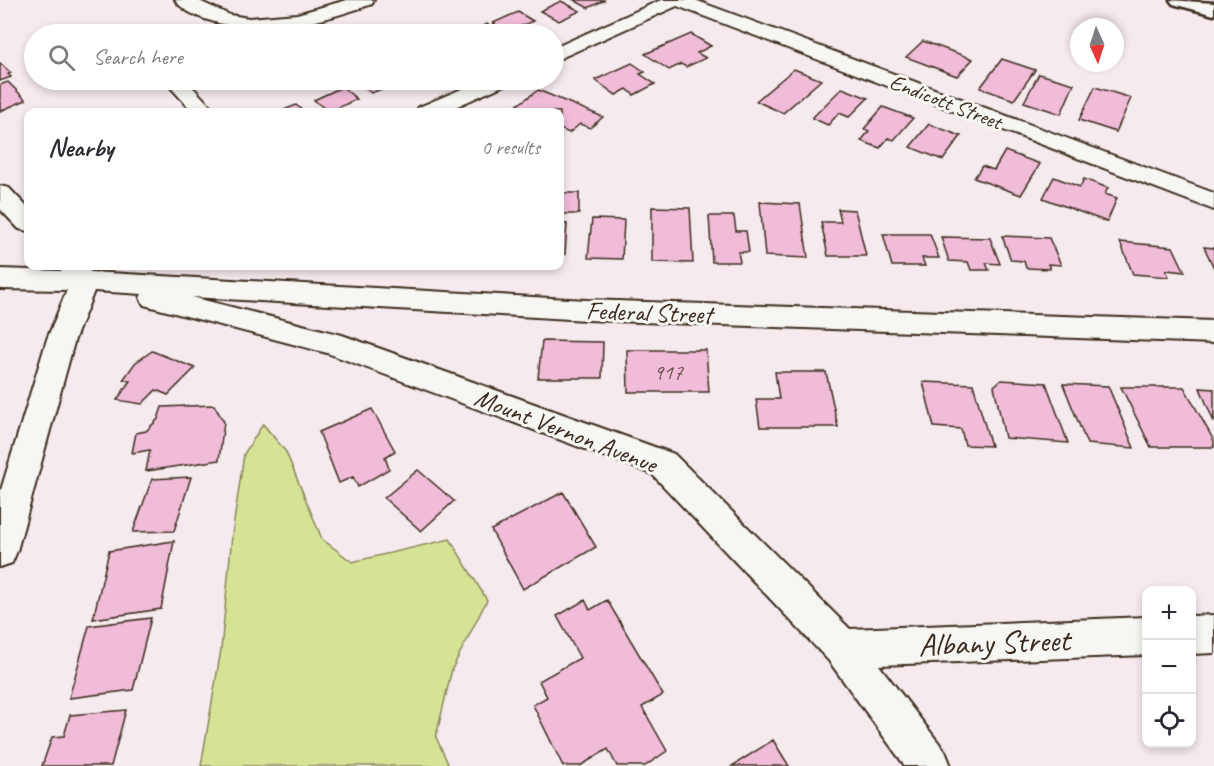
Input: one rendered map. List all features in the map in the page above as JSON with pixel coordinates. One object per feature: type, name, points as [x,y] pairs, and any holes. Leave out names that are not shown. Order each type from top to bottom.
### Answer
[{"type":"street","points":[[184,0],[197,10],[221,19],[250,24],[306,18],[365,0]]},
{"type":"street","points":[[564,51],[677,0]]},
{"type":"street","name":"Endicott Street","points":[[677,0],[1214,202]]},
{"type":"street","points":[[1180,0],[1214,9]]},
{"type":"street","points":[[184,90],[201,108]]},
{"type":"street","points":[[436,108],[477,90]]},
{"type":"street","points":[[0,194],[24,219]]},
{"type":"street","points":[[0,279],[85,271],[61,339],[0,551]]},
{"type":"street","name":"Federal Street","points":[[85,271],[587,310],[1214,332]]},
{"type":"street","name":"Mount Vernon Avenue","points":[[85,271],[332,343],[663,464],[842,648],[930,766]]},
{"type":"street","points":[[1196,635],[1214,634]]},
{"type":"street","name":"Albany Street","points":[[842,648],[1142,636]]},
{"type":"green space","points":[[263,424],[286,452],[322,539],[352,562],[450,539],[487,600],[452,669],[436,737],[449,766],[201,766],[221,650],[232,535],[244,454]]},
{"type":"building","points":[[574,0],[605,0],[588,8]]},
{"type":"building","points":[[561,1],[580,11],[559,21],[540,11]]},
{"type":"building","points":[[518,12],[533,21],[526,24],[493,23]]},
{"type":"building","points":[[691,34],[711,46],[697,53],[706,58],[686,67],[681,64],[669,70],[645,54]]},
{"type":"building","points":[[923,41],[973,59],[957,76],[906,57]]},
{"type":"building","points":[[1002,59],[1035,70],[1014,100],[980,88]]},
{"type":"building","points":[[0,63],[11,73],[8,74],[11,77],[0,81]]},
{"type":"building","points":[[632,63],[645,72],[640,74],[655,84],[634,95],[627,89],[616,95],[595,80]]},
{"type":"building","points":[[794,69],[821,80],[783,113],[756,101]]},
{"type":"building","points":[[1039,74],[1074,84],[1061,114],[1024,102]]},
{"type":"building","points":[[8,82],[26,100],[0,111],[0,85]]},
{"type":"building","points":[[1095,87],[1131,98],[1116,132],[1079,120]]},
{"type":"building","points":[[842,88],[868,98],[849,117],[839,113],[828,125],[812,118]]},
{"type":"building","points":[[336,90],[346,90],[357,99],[338,108],[324,108],[314,100]]},
{"type":"building","points":[[538,90],[603,117],[590,128],[580,124],[569,133],[564,131],[564,108],[513,108]]},
{"type":"building","points":[[883,107],[913,118],[894,140],[888,138],[880,148],[861,141],[869,131],[864,129]]},
{"type":"building","points":[[929,124],[961,136],[943,160],[910,147]]},
{"type":"building","points":[[1005,151],[1040,164],[1021,195],[974,178],[982,166],[994,170]]},
{"type":"building","points":[[1054,177],[1080,187],[1084,179],[1108,188],[1105,194],[1117,198],[1107,222],[1043,198]]},
{"type":"building","points":[[564,193],[579,193],[579,214],[564,214]]},
{"type":"building","points":[[760,202],[800,204],[808,258],[765,256]]},
{"type":"building","points":[[652,207],[690,208],[693,263],[652,262]]},
{"type":"building","points":[[838,209],[855,210],[866,256],[828,256],[821,222],[841,222]]},
{"type":"building","points":[[709,216],[734,216],[736,231],[746,231],[749,252],[738,252],[740,262],[712,262]]},
{"type":"building","points":[[592,219],[624,220],[622,259],[588,258]]},
{"type":"building","points":[[564,224],[567,224],[564,255]]},
{"type":"building","points":[[883,234],[930,234],[939,258],[922,258],[925,266],[892,266]]},
{"type":"building","points":[[1002,236],[1049,238],[1061,265],[1048,264],[1050,269],[1026,268],[1024,261],[1011,260]]},
{"type":"building","points":[[941,237],[990,238],[1000,264],[986,263],[989,270],[971,270],[968,262],[949,261]]},
{"type":"building","points":[[1120,242],[1173,247],[1185,272],[1166,270],[1169,277],[1133,274]]},
{"type":"building","points":[[1204,247],[1214,248],[1214,268]]},
{"type":"building","points":[[542,341],[603,342],[602,378],[538,378]]},
{"type":"building","points":[[627,350],[706,350],[709,392],[628,392]]},
{"type":"building","points":[[152,351],[195,368],[168,395],[156,390],[142,404],[117,400],[130,381],[123,380],[135,363]]},
{"type":"building","points":[[775,372],[826,372],[838,427],[760,427],[756,399],[779,399]]},
{"type":"building","points":[[1001,380],[1046,383],[1068,443],[1005,438],[994,386]]},
{"type":"building","points":[[923,382],[973,384],[991,446],[965,445],[961,429],[934,427]]},
{"type":"building","points":[[1063,384],[1108,386],[1134,448],[1087,444]]},
{"type":"building","points":[[1121,387],[1184,387],[1214,441],[1214,447],[1151,447]]},
{"type":"building","points":[[1200,388],[1214,389],[1214,422]]},
{"type":"building","points":[[214,405],[224,422],[219,460],[146,471],[150,450],[132,453],[136,433],[146,431],[158,419],[162,407]]},
{"type":"building","points":[[372,409],[395,451],[385,457],[389,469],[358,487],[353,477],[339,483],[319,432]]},
{"type":"building","points":[[418,470],[454,501],[421,531],[384,498]]},
{"type":"building","points":[[191,477],[174,531],[133,532],[152,479]]},
{"type":"building","points":[[563,492],[596,547],[523,589],[491,530]]},
{"type":"building","points":[[174,541],[161,609],[93,619],[109,551]]},
{"type":"building","points":[[585,600],[590,610],[607,600],[663,695],[642,707],[667,751],[645,766],[617,766],[608,749],[580,766],[563,766],[533,705],[547,697],[539,681],[580,658],[557,616]]},
{"type":"building","points":[[151,618],[133,690],[69,698],[89,626]]},
{"type":"building","points":[[126,710],[111,766],[42,766],[52,737],[64,736],[70,715]]},
{"type":"building","points":[[773,740],[789,766],[732,766]]}]
